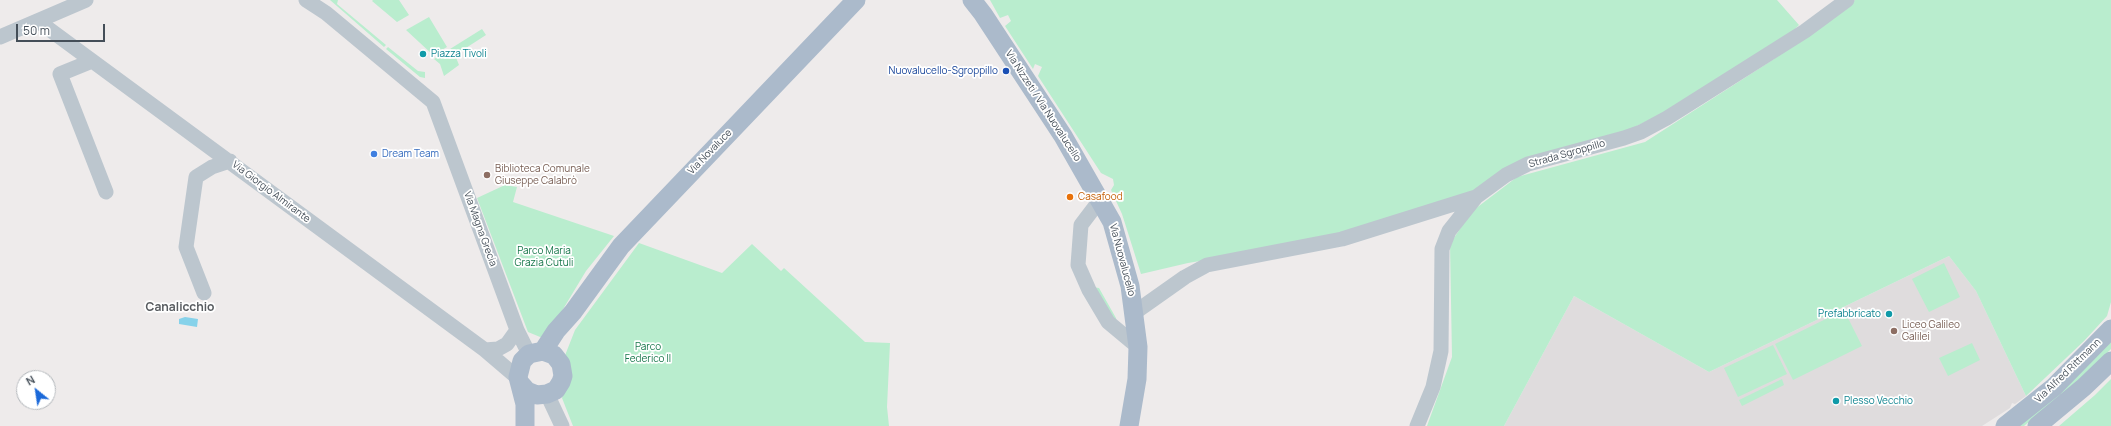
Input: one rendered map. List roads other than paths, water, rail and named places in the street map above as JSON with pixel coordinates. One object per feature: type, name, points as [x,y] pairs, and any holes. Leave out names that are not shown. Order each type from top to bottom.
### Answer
[{"type":"main road","name":"Via Novaluce","points":[[532,364],[573,312],[621,246],[856,0]]},
{"type":"main road","name":"Via Nizzeti / Via Nuovalucello","points":[[978,5],[1063,136],[1100,200]]},
{"type":"main road","name":"Via Nuovalucello","points":[[1100,200],[1112,222],[1122,253],[1134,313],[1138,347]]},
{"type":"main road","name":"Via Alfred Rittmann","points":[[2005,426],[2054,387],[2111,329]]},
{"type":"main road","points":[[1129,426],[1137,379],[1138,347]]},
{"type":"main road","name":"Via Alfred Rittmann","points":[[2037,426],[2084,387],[2111,361]]},
{"type":"main road","points":[[532,364],[527,391],[550,392]]},
{"type":"main road","points":[[529,426],[550,392],[563,376],[532,364]]},
{"type":"main road","points":[[525,426],[525,404],[532,364]]},
{"type":"street","points":[[0,37],[86,0]]},
{"type":"street","points":[[306,0],[323,6]]},
{"type":"street","name":"Strada Sgroppillo","points":[[1417,426],[1432,387],[1442,351],[1442,249],[1449,231],[1476,197],[1506,175],[1528,164],[1624,138],[1667,118],[1805,31],[1847,0]]},
{"type":"street","name":"Via Magna Grecia","points":[[323,6],[433,102],[517,330],[532,364]]},
{"type":"street","name":"Via Giorgio Almirante","points":[[38,21],[230,161],[485,350],[503,365],[532,364]]},
{"type":"street","points":[[92,60],[60,74],[106,192]]},
{"type":"street","points":[[204,293],[186,247],[196,177],[212,167],[230,161]]},
{"type":"street","points":[[1134,313],[1185,277],[1207,265],[1342,240],[1476,197]]},
{"type":"street","points":[[1100,200],[1081,225],[1078,265],[1089,290],[1108,322],[1138,347]]},
{"type":"street","points":[[485,350],[498,349],[507,344],[517,330]]},
{"type":"street","points":[[550,392],[561,423]]},
{"type":"water","points":[[185,317],[198,319],[197,327],[179,324],[179,319]]},
{"type":"place","name":"Piazza Tivoli","points":[[423,54]]},
{"type":"place","name":"Nuovalucello-Sgroppillo","points":[[1006,71]]},
{"type":"place","name":"Dream Team","points":[[374,154]]},
{"type":"place","name":"Biblioteca Comunale Giuseppe Calabrò","points":[[487,175]]},
{"type":"place","name":"Casafood","points":[[1070,197]]},
{"type":"place","name":"Prefabbricato","points":[[1889,314]]},
{"type":"place","name":"Liceo Galileo Galilei","points":[[1894,331]]},
{"type":"place","name":"Plesso Vecchio","points":[[1836,401]]},
{"type":"district","name":"Canalicchio","points":[[180,308]]},
{"type":"park label","name":"Parco Maria Grazia Cutuli","points":[[544,256]]},
{"type":"park label","name":"Parco Federico II","points":[[648,352]]}]
